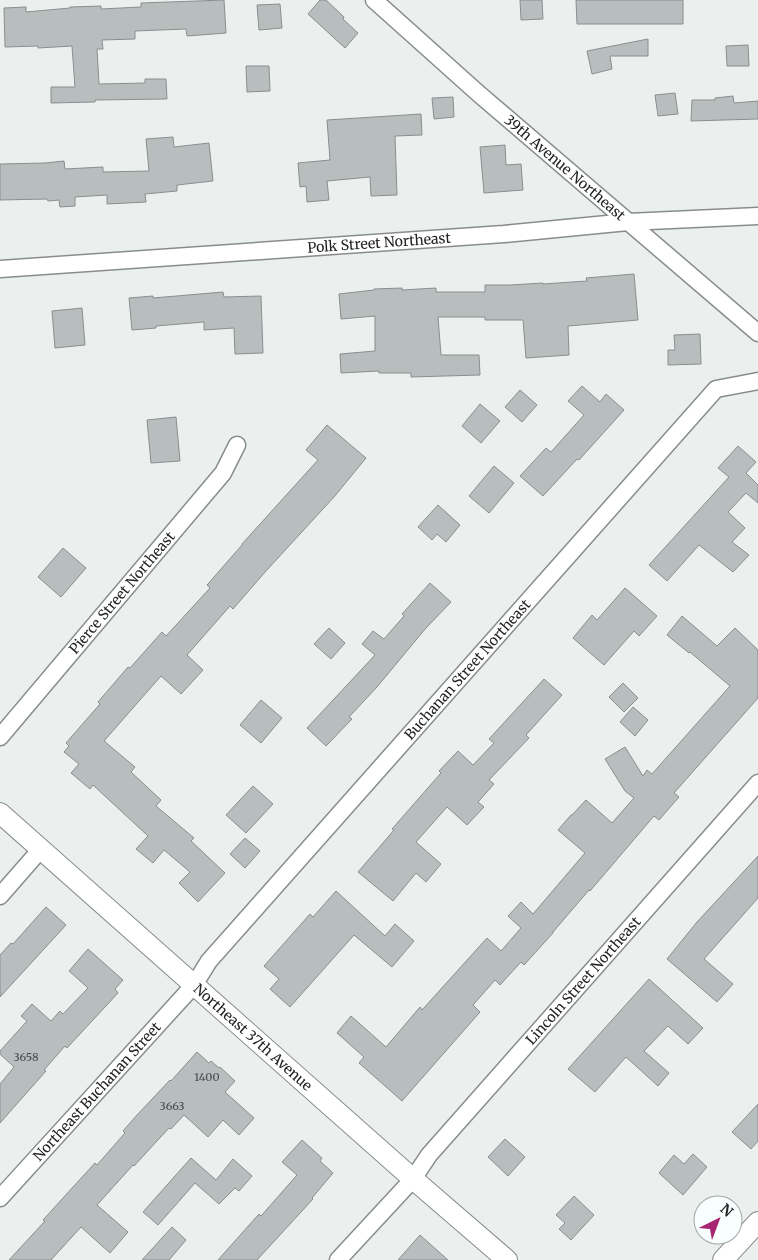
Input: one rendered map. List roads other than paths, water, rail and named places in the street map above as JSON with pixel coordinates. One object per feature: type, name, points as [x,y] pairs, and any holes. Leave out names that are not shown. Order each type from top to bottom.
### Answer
[{"type":"street","name":"39th Avenue Northeast","points":[[374,0],[479,94],[758,332]]},
{"type":"street","name":"Polk Street Northeast","points":[[0,269],[494,234],[628,222],[758,216]]},
{"type":"street","name":"Buchanan Street Northeast","points":[[194,985],[209,961],[716,389],[758,381]]},
{"type":"street","name":"Pierce Street Northeast","points":[[0,737],[223,473],[238,445]]},
{"type":"street","name":"Lincoln Street Northeast","points":[[338,1260],[413,1180],[429,1154],[758,783]]},
{"type":"street","name":"Northeast 37th Avenue","points":[[0,813],[413,1180],[507,1260]]},
{"type":"street","points":[[0,896],[41,849]]},
{"type":"street","name":"Northeast Buchanan Street","points":[[0,1198],[194,985]]},
{"type":"street","points":[[723,1260],[758,1222]]}]
